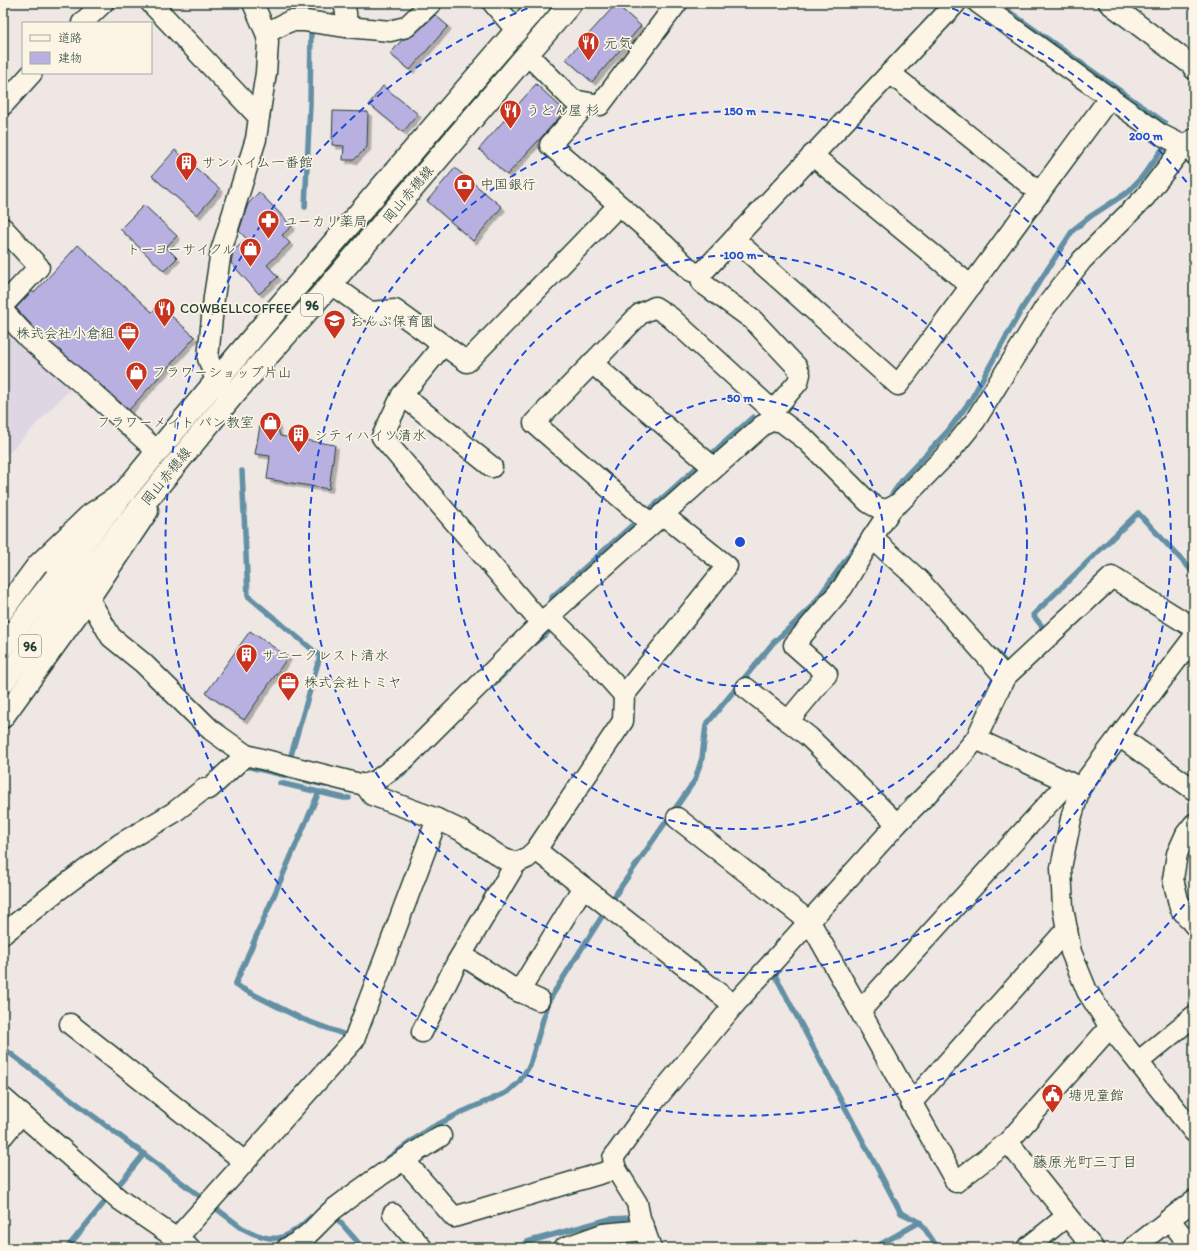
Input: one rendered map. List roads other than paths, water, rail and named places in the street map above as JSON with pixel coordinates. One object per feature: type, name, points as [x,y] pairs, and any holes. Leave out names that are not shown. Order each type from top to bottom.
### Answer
[{"type":"main road","name":"岡山赤穂線","points":[[3,646],[53,563],[126,491],[216,381],[540,3]]},
{"type":"main road","name":"岡山赤穂線","points":[[3,682],[83,592],[188,449],[232,396],[331,284],[571,3]]},
{"type":"street","points":[[83,22],[103,3]]},
{"type":"street","points":[[151,3],[259,117]]},
{"type":"street","points":[[232,396],[216,381],[208,358],[216,282],[221,251],[256,139],[266,73],[268,42],[266,33],[253,3]]},
{"type":"street","points":[[344,3],[347,27]]},
{"type":"street","points":[[266,33],[290,21],[310,21],[347,27],[390,31],[406,27],[430,3]]},
{"type":"street","points":[[493,3],[517,31]]},
{"type":"street","points":[[528,54],[574,100],[600,105],[678,3]]},
{"type":"street","points":[[3,612],[37,566],[53,563],[83,592],[111,637],[143,663],[240,761],[287,766],[365,785],[377,780],[405,760],[545,620],[708,463],[763,424],[773,415],[798,382],[800,374],[797,367],[753,320],[702,283],[701,274],[956,3]]},
{"type":"street","points":[[422,1032],[462,955],[516,863],[527,858],[536,850],[624,721],[624,695],[727,566],[650,518],[534,423],[640,314],[655,307],[670,317],[773,415],[806,440],[868,502],[884,508],[900,502],[953,448],[975,420],[1044,309],[1082,260],[1145,197],[1181,143],[1110,97],[978,3]]},
{"type":"street","points":[[1109,3],[1194,69]]},
{"type":"street","points":[[890,73],[1040,193]]},
{"type":"street","points":[[3,105],[31,74]]},
{"type":"street","points":[[734,239],[898,385],[1110,97]]},
{"type":"street","points":[[588,102],[550,145],[618,206],[665,245],[691,272],[701,274]]},
{"type":"street","points":[[812,155],[971,286]]},
{"type":"street","points":[[331,284],[370,312],[395,310],[467,362],[618,206]]},
{"type":"street","points":[[3,228],[39,267],[3,305]]},
{"type":"street","points":[[3,311],[28,338],[93,393],[158,452]]},
{"type":"street","points":[[443,345],[402,395],[382,437],[545,620],[582,648],[624,695]]},
{"type":"street","points":[[592,363],[708,463]]},
{"type":"street","points":[[402,395],[492,467]]},
{"type":"street","points":[[788,721],[827,674],[794,645],[843,587],[875,534],[884,508]]},
{"type":"street","points":[[875,534],[918,579],[1005,677]]},
{"type":"street","points":[[564,1248],[603,1234],[648,1239],[640,1218],[637,1203],[616,1169],[613,1158],[652,1104],[734,1005],[897,824],[945,776],[976,739],[1005,677],[1112,577],[1193,637],[1119,736],[860,1011]]},
{"type":"street","points":[[3,718],[83,592]]},
{"type":"street","points":[[746,688],[809,737],[897,824]]},
{"type":"street","points":[[1119,736],[1194,790]]},
{"type":"street","points":[[976,739],[1074,785]]},
{"type":"street","points":[[3,934],[120,844],[173,813],[204,789],[209,789],[240,761]]},
{"type":"street","points":[[365,785],[372,795],[438,819],[460,830],[504,859],[516,863]]},
{"type":"street","points":[[1074,785],[1071,819],[1061,868],[1063,908],[1071,952],[1087,991],[1110,1027],[1194,1132]]},
{"type":"street","points":[[677,818],[810,922],[956,1182],[1008,1142],[1110,1027]]},
{"type":"street","points":[[3,1098],[112,1193],[184,1243],[208,1203],[354,1040],[438,819]]},
{"type":"street","points":[[1194,824],[1186,834],[1176,854],[1173,879],[1180,908],[1194,925]]},
{"type":"street","points":[[536,850],[734,1005]]},
{"type":"street","points":[[519,992],[583,887]]},
{"type":"street","points":[[911,1102],[1067,929]]},
{"type":"street","points":[[462,955],[519,992],[539,1000]]},
{"type":"street","points":[[1138,1062],[1194,1016]]},
{"type":"street","points":[[70,1024],[245,1162]]},
{"type":"street","points":[[3,1136],[21,1114]]},
{"type":"street","points":[[287,1248],[299,1242],[316,1228],[331,1212],[365,1186],[440,1136]]},
{"type":"street","points":[[1008,1142],[1092,1248]]},
{"type":"street","points":[[404,1160],[454,1217],[616,1169]]},
{"type":"street","points":[[1133,1248],[1194,1200]]},
{"type":"street","points":[[393,1214],[422,1248]]},
{"type":"street","points":[[1027,1248],[1067,1216]]},
{"type":"street","points":[[1169,1219],[1192,1248]]},
{"type":"waterway","points":[[305,207],[310,105],[311,30],[307,3]]},
{"type":"waterway","points":[[997,3],[1165,123],[1164,131]]},
{"type":"waterway","points":[[886,503],[903,479],[948,431],[970,401],[1023,307],[1073,230],[1091,216],[1128,192],[1142,177],[1164,147],[1164,140]]},
{"type":"waterway","points":[[552,601],[552,597],[753,417]]},
{"type":"waterway","points":[[242,471],[248,596],[320,656],[289,762]]},
{"type":"waterway","points":[[1041,632],[1044,629],[1033,615],[1138,513],[1194,573]]},
{"type":"waterway","points":[[386,1160],[427,1130],[462,1112],[508,1092],[519,1082],[530,1065],[548,1002],[618,891],[695,780],[702,758],[706,725],[773,643],[811,608],[862,537]]},
{"type":"waterway","points":[[533,644],[551,630],[551,628]]},
{"type":"waterway","points":[[994,650],[1008,665],[1007,668]]},
{"type":"waterway","points":[[493,685],[515,663]]},
{"type":"waterway","points":[[391,781],[404,773],[413,764]]},
{"type":"waterway","points":[[241,765],[325,785]]},
{"type":"waterway","points":[[280,783],[349,798]]},
{"type":"waterway","points":[[319,792],[235,985],[302,1019],[343,1034]]},
{"type":"waterway","points":[[779,969],[775,975],[901,1213],[920,1222]]},
{"type":"waterway","points":[[3,1048],[242,1228],[263,1237],[279,1238],[287,1236],[311,1217]]},
{"type":"waterway","points":[[67,1248],[144,1154]]},
{"type":"waterway","points":[[333,1214],[363,1248]]},
{"type":"waterway","points":[[519,1248],[527,1242],[610,1219],[630,1218]]},
{"type":"waterway","points":[[874,1248],[920,1222],[938,1248]]},
{"type":"place","name":"元気","points":[[588,62]]},
{"type":"place","name":"うどん屋 杉","points":[[510,130]]},
{"type":"place","name":"サンハイム一番館","points":[[186,182]]},
{"type":"place","name":"中国銀行","points":[[464,204]]},
{"type":"place","name":"ユーカリ薬局","points":[[268,240]]},
{"type":"place","name":"トーヨーサイクル","points":[[251,268]]},
{"type":"place","name":"COWBELLCOFFEE","points":[[164,328]]},
{"type":"place","name":"おんぷ保育園","points":[[335,340]]},
{"type":"place","name":"株式会社小倉組","points":[[129,352]]},
{"type":"place","name":"フラワーショップ片山","points":[[136,392]]},
{"type":"place","name":"フラワーメイト パン教室","points":[[270,442]]},
{"type":"place","name":"シティハイツ清水","points":[[298,454]]},
{"type":"place","name":"サニークレスト清水","points":[[247,674]]},
{"type":"place","name":"株式会社トミヤ","points":[[288,702]]},
{"type":"place","name":"塘児童館","points":[[1052,1114]]},
{"type":"district","name":"藤原光町三丁目","points":[[1085,1162]]}]
